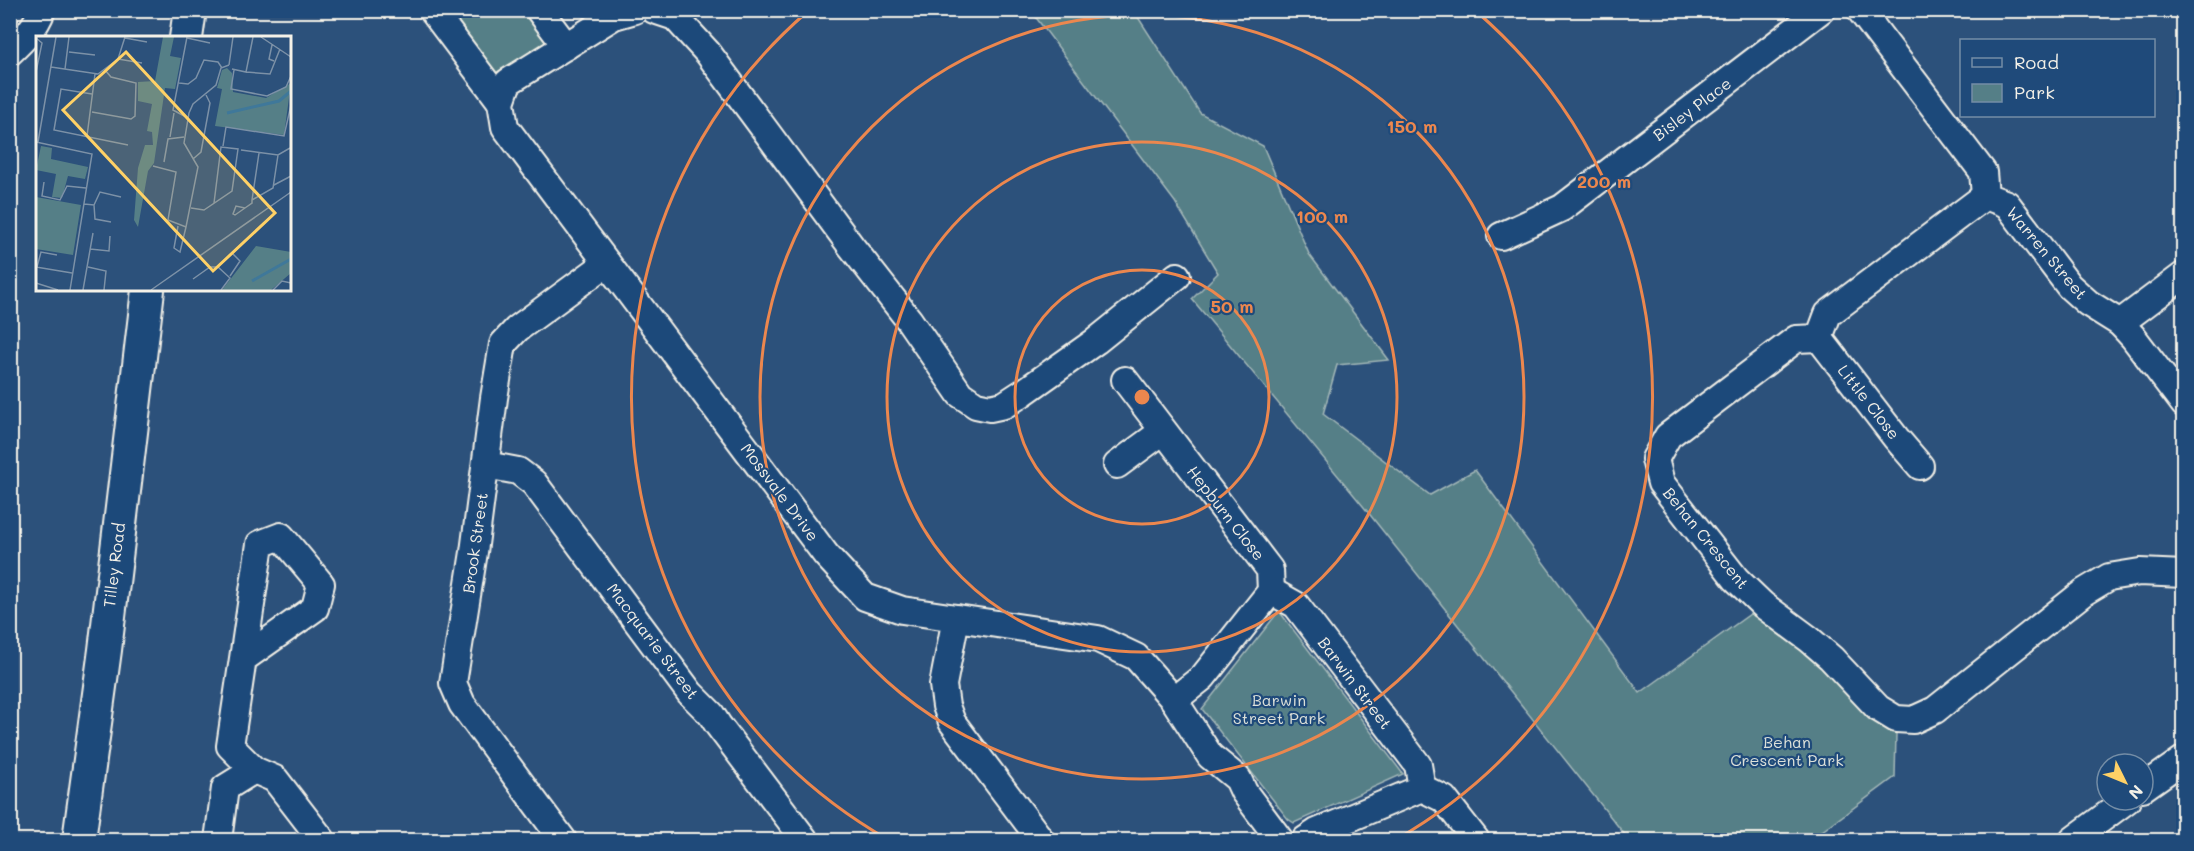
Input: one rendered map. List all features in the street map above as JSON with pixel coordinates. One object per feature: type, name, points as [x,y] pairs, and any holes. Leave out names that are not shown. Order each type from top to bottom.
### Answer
[{"type":"main road","points":[[186,36],[190,10]]},
{"type":"main road","name":"Tilley Road","points":[[79,840],[105,650],[148,291]]},
{"type":"street","points":[[10,52],[30,32],[42,10]]},
{"type":"street","points":[[432,10],[501,102]]},
{"type":"street","points":[[539,10],[566,46]]},
{"type":"street","points":[[501,102],[508,82],[614,16],[635,10]]},
{"type":"street","points":[[654,10],[675,17],[708,53],[823,209],[909,320],[960,394],[976,405],[990,408],[1004,405],[1096,341],[1177,276]]},
{"type":"street","name":"Bisley Place","points":[[1501,236],[1562,208],[1821,10]]},
{"type":"street","points":[[1819,338],[1828,314],[1985,196],[1983,172],[1860,10]]},
{"type":"street","name":"Mossvale Drive","points":[[501,102],[505,127],[826,555],[865,597],[902,610],[1098,639],[1136,657],[1174,700],[1210,756],[1238,778],[1244,792],[1280,840]]},
{"type":"street","name":"Warren Street","points":[[1985,196],[2007,204],[2069,286],[2088,303],[2120,323],[2184,404]]},
{"type":"street","name":"Brook Street","points":[[563,840],[462,704],[453,682],[503,344],[517,329],[607,263]]},
{"type":"street","points":[[2120,323],[2184,274]]},
{"type":"street","name":"Little Close","points":[[1819,338],[1920,466]]},
{"type":"street","name":"Behan Crescent","points":[[1819,338],[1796,339],[1668,436],[1655,459],[1661,483],[1736,579],[1763,605],[1831,658],[1878,708],[1896,719],[1913,720],[1935,710],[2084,592],[2109,577],[2140,572],[2184,574]]},
{"type":"street","name":"Hepburn Close","points":[[1125,380],[1270,570],[1270,591]]},
{"type":"street","points":[[1118,465],[1163,431]]},
{"type":"street","name":"Macquarie Street","points":[[486,465],[518,471],[534,483],[690,693],[711,714],[805,840]]},
{"type":"street","points":[[1174,700],[1203,677],[1270,591]]},
{"type":"street","name":"Barwin Street","points":[[1270,591],[1296,605],[1418,765],[1422,788]]},
{"type":"street","points":[[956,618],[943,685],[946,706],[952,722],[1041,840]]},
{"type":"street","points":[[243,659],[230,746],[254,770],[275,779],[321,840]]},
{"type":"street","points":[[2155,780],[2184,759]]},
{"type":"street","points":[[218,840],[225,788],[254,770]]},
{"type":"street","points":[[1305,840],[1317,832],[1422,788],[1444,800],[1476,840]]},
{"type":"street","points":[[2073,840],[2111,812]]},
{"type":"green space","points":[[442,11],[530,11],[552,40],[495,81]]},
{"type":"green space","name":"Behan Crescent Park","points":[[1031,11],[1134,11],[1200,113],[1263,146],[1309,254],[1389,360],[1337,365],[1323,414],[1430,495],[1475,470],[1640,693],[1753,612],[1813,656],[1871,717],[1896,734],[1895,777],[1810,840],[1629,840],[1363,506],[1192,299],[1218,273],[1175,202]]},
{"type":"green space","name":"Barwin Street Park","points":[[1279,611],[1403,774],[1294,823],[1288,819],[1202,709]]}]
